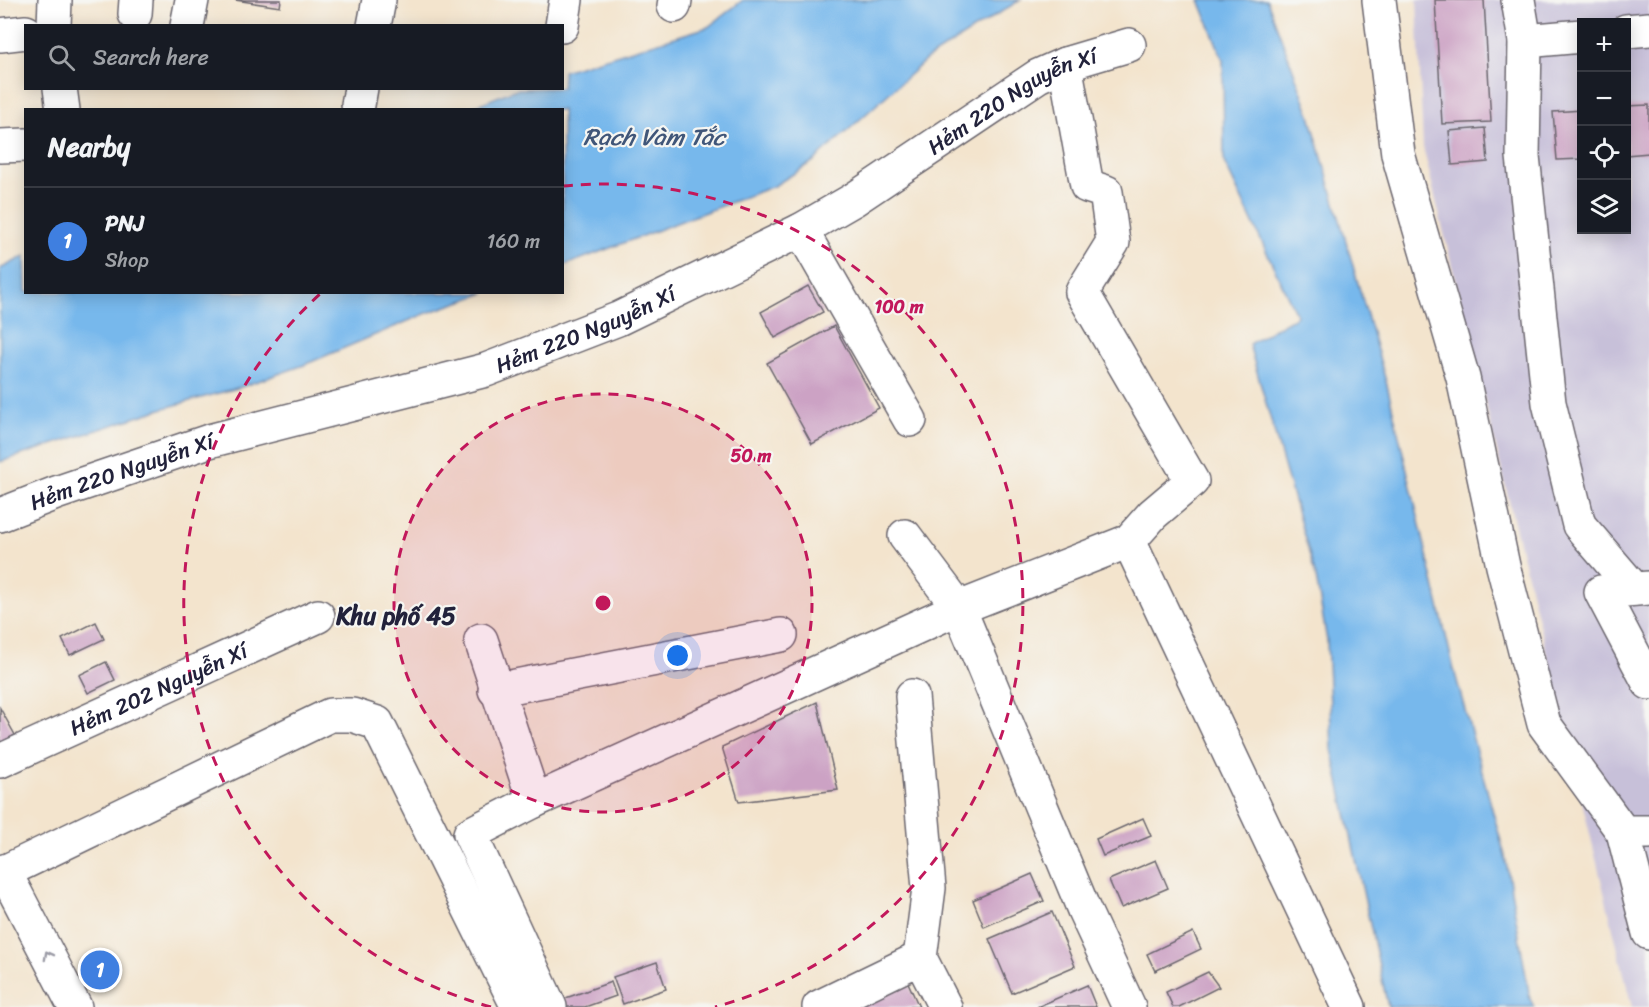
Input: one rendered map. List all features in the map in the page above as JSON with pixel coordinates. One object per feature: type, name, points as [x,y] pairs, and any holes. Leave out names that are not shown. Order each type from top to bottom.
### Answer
[{"type":"street","points":[[54,24],[55,0]]},
{"type":"street","points":[[187,24],[192,0]]},
{"type":"street","points":[[374,24],[379,0]]},
{"type":"street","points":[[562,24],[566,0]]},
{"type":"street","points":[[1379,0],[1398,154],[1463,378],[1503,566],[1544,724],[1636,832],[1649,933]]},
{"type":"street","points":[[1518,0],[1525,41],[1523,156],[1549,403],[1579,525],[1641,588]]},
{"type":"street","points":[[1631,31],[1649,29]]},
{"type":"street","points":[[0,35],[24,32]]},
{"type":"street","points":[[1525,41],[1577,36]]},
{"type":"street","name":"Hẻm 220 Nguyễn Xí","points":[[0,515],[56,493],[209,441],[486,370],[618,319],[801,230],[909,165],[1038,76],[1065,64],[1128,45]]},
{"type":"street","points":[[550,1007],[470,834],[534,801],[959,609],[1129,541],[1153,514],[1192,481],[1082,292],[1113,242],[1106,192],[1087,186],[1065,64]]},
{"type":"street","points":[[60,90],[63,108]]},
{"type":"street","points":[[0,146],[24,145]]},
{"type":"street","points":[[801,230],[910,420]]},
{"type":"street","points":[[905,536],[959,609],[1084,910],[1129,1007]]},
{"type":"street","points":[[1129,541],[1349,1007]]},
{"type":"street","points":[[1641,588],[1601,592],[1649,683]]},
{"type":"street","name":"Hẻm 202 Nguyễn Xí","points":[[0,761],[318,616]]},
{"type":"street","points":[[495,690],[781,634]]},
{"type":"street","points":[[480,640],[534,801]]},
{"type":"street","points":[[912,696],[929,888],[920,958],[945,1007]]},
{"type":"street","points":[[75,1007],[2,872],[330,716],[352,715],[377,723],[518,1007]]},
{"type":"street","points":[[819,1007],[920,958]]},
{"type":"shaded area","points":[[1417,0],[1649,0],[1649,1007],[1632,1007],[1423,147]]},
{"type":"water","name":"Rạch Vàm Tắc","points":[[743,0],[1020,0],[927,59],[814,161],[774,186],[564,266],[564,108],[470,108],[514,90],[564,90],[564,71],[708,27]]},
{"type":"water","points":[[1199,0],[1267,0],[1309,112],[1387,385],[1454,670],[1505,856],[1530,999],[1534,1007],[1388,1007],[1332,749],[1327,641],[1316,577],[1249,344],[1297,316],[1224,162],[1223,60]]},
{"type":"water","points":[[24,257],[24,294],[482,294],[427,313],[304,365],[241,387],[161,409],[0,462],[0,269]]},
{"type":"building","points":[[235,0],[281,0],[280,7]]},
{"type":"building","points":[[1435,0],[1484,0],[1491,122],[1442,124]]},
{"type":"building","points":[[1649,105],[1649,153],[1631,155],[1631,106]]},
{"type":"building","points":[[1577,110],[1577,159],[1557,160],[1553,112]]},
{"type":"building","points":[[1485,128],[1488,162],[1452,165],[1449,131]]},
{"type":"building","points":[[808,286],[823,312],[775,338],[761,312]]},
{"type":"building","points":[[834,326],[879,408],[812,444],[767,363]]},
{"type":"building","points":[[96,622],[104,639],[70,655],[62,639]]},
{"type":"building","points":[[106,662],[115,680],[88,693],[79,675]]},
{"type":"building","points":[[817,702],[838,790],[739,802],[722,747]]},
{"type":"building","points":[[0,708],[15,735],[0,743]]},
{"type":"building","points":[[1143,818],[1151,836],[1103,856],[1096,839]]},
{"type":"building","points":[[1156,860],[1168,888],[1121,908],[1109,880]]},
{"type":"building","points":[[1032,874],[1044,901],[984,927],[973,900]]},
{"type":"building","points":[[1052,912],[1075,966],[1012,993],[989,939]]},
{"type":"building","points":[[1193,932],[1201,949],[1155,971],[1147,954]]},
{"type":"building","points":[[657,962],[666,989],[623,1004],[613,977]]},
{"type":"building","points":[[1208,972],[1219,987],[1179,1007],[1173,1007],[1166,992]]},
{"type":"building","points":[[906,978],[919,1007],[843,1007]]},
{"type":"building","points":[[611,982],[616,996],[585,1007],[566,1007],[563,999]]},
{"type":"building","points":[[1087,985],[1096,1007],[1037,1007]]},
{"type":"place","name":"PNJ","points":[[100,970]]},
{"type":"district","name":"Khu phố 45","points":[[396,616]]}]
